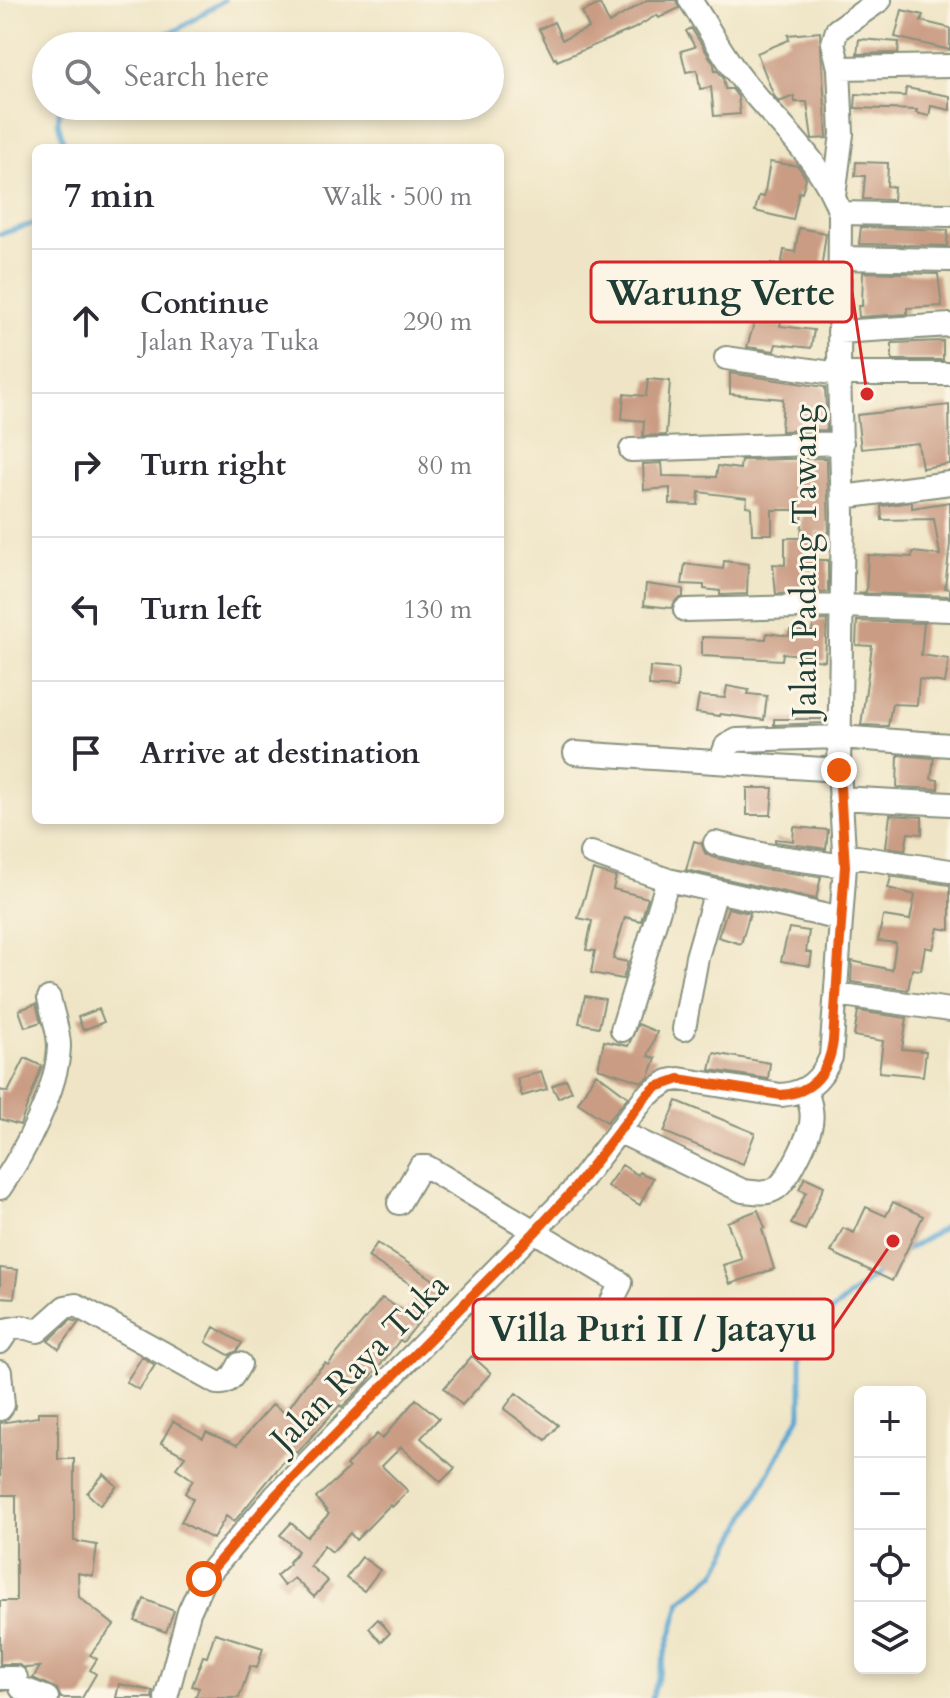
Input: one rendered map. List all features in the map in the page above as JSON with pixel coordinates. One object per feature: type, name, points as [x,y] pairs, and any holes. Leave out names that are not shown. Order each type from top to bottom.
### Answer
[{"type":"street","points":[[690,0],[737,73],[810,159],[835,200],[950,215]]},
{"type":"street","name":"Jalan Padang Tawang","points":[[806,1090],[825,1071],[831,1057],[844,860],[839,770],[843,497],[839,374],[840,258],[835,200],[842,134],[839,68],[833,43],[837,30],[880,0]]},
{"type":"street","points":[[839,68],[950,66]]},
{"type":"street","points":[[840,258],[950,260]]},
{"type":"street","points":[[839,332],[950,325]]},
{"type":"street","points":[[726,358],[839,374],[950,374]]},
{"type":"street","points":[[631,450],[842,443]]},
{"type":"street","points":[[843,497],[950,483]]},
{"type":"street","points":[[685,610],[842,606],[950,610]]},
{"type":"street","points":[[720,762],[723,750],[737,740],[839,737],[950,745]]},
{"type":"street","points":[[575,753],[839,770]]},
{"type":"street","points":[[840,798],[950,804]]},
{"type":"street","points":[[715,843],[765,855],[950,871]]},
{"type":"street","points":[[591,853],[668,880],[841,919]]},
{"type":"street","points":[[622,1030],[668,880]]},
{"type":"street","points":[[684,1029],[697,957],[716,891]]},
{"type":"street","points":[[836,994],[950,1010]]},
{"type":"street","points":[[0,1188],[23,1151],[44,1104],[56,1062],[59,1044],[49,998]]},
{"type":"street","name":"Jalan Raya Tuka","points":[[166,1698],[189,1612],[204,1579],[276,1495],[571,1193],[645,1097],[656,1087],[679,1079],[781,1095],[806,1090]]},
{"type":"street","points":[[618,1131],[743,1191],[762,1193],[777,1189],[787,1177],[810,1128],[812,1109],[806,1090]]},
{"type":"street","points":[[399,1203],[420,1167],[427,1167],[621,1283],[601,1323]]},
{"type":"street","points":[[0,1342],[9,1329],[22,1327],[38,1331],[65,1307],[76,1305],[217,1383],[230,1380],[240,1364]]},
{"type":"street","points":[[0,1372],[3,1405],[0,1409]]},
{"type":"street","points":[[12,1681],[47,1698]]},
{"type":"building","points":[[647,0],[676,0],[679,8],[557,61],[539,29],[554,22],[562,40],[589,28],[582,12],[600,4],[609,23]]},
{"type":"building","points":[[902,10],[923,15],[921,21],[950,28],[950,50],[895,37]]},
{"type":"building","points":[[691,28],[714,64],[715,71],[723,77],[725,89],[732,89],[738,97],[740,114],[714,116],[711,87],[700,89],[697,70],[686,72],[681,51],[695,47],[686,31]]},
{"type":"building","points":[[820,32],[827,138],[812,139],[807,102],[795,102],[794,96],[779,102],[757,53],[789,40],[788,35]]},
{"type":"building","points":[[859,39],[899,42],[898,53],[857,54]]},
{"type":"building","points":[[906,88],[950,96],[950,110],[931,106],[929,116],[916,113],[917,110],[855,108],[856,94],[905,96]]},
{"type":"building","points":[[770,162],[798,166],[806,178],[802,193],[799,192],[793,220],[755,211],[759,196],[764,197]]},
{"type":"building","points":[[856,162],[888,163],[887,186],[894,187],[893,200],[863,199],[865,176],[855,176]]},
{"type":"building","points":[[861,227],[948,230],[947,246],[859,244]]},
{"type":"building","points":[[799,228],[826,233],[821,270],[805,267],[795,298],[786,295],[780,326],[814,330],[811,348],[776,344],[774,351],[747,347],[767,280],[764,279],[771,263],[781,267],[784,250],[795,252]]},
{"type":"building","points":[[863,272],[938,274],[942,306],[907,308],[907,314],[859,317]]},
{"type":"building","points":[[943,341],[943,360],[892,360],[892,343]]},
{"type":"building","points":[[730,373],[825,387],[827,430],[781,431],[783,399],[730,394]]},
{"type":"building","points":[[648,379],[670,381],[666,435],[643,436],[644,421],[622,419],[624,394],[646,396]]},
{"type":"building","points":[[949,405],[950,464],[922,468],[918,443],[861,449],[857,415]]},
{"type":"building","points":[[827,458],[829,533],[816,532],[817,560],[828,560],[828,592],[776,594],[773,564],[785,565],[785,538],[801,538],[803,510],[772,510],[772,534],[752,534],[751,507],[746,506],[747,498],[699,492],[698,505],[670,504],[670,488],[644,490],[643,464],[662,463],[663,476],[716,477],[718,466],[740,469],[741,460]]},
{"type":"building","points":[[912,502],[912,508],[950,502],[950,544],[945,588],[950,589],[950,596],[859,593],[866,592],[868,555],[912,557],[913,552],[940,555],[934,519],[882,520],[881,506]]},
{"type":"building","points":[[724,561],[748,564],[747,594],[720,595],[720,591],[704,589],[704,585],[682,584],[685,564],[723,569]]},
{"type":"building","points":[[646,584],[683,589],[683,597],[677,599],[671,608],[644,605]]},
{"type":"building","points":[[827,620],[825,661],[783,653],[782,660],[702,656],[702,637],[766,639],[767,633],[789,636],[790,630],[812,632],[814,621]]},
{"type":"building","points":[[857,621],[924,623],[921,655],[949,659],[945,683],[919,679],[917,705],[892,704],[888,726],[861,725],[872,646],[856,645]]},
{"type":"building","points":[[650,667],[678,669],[677,688],[649,686]]},
{"type":"building","points":[[727,686],[749,690],[748,694],[767,696],[764,720],[696,713],[699,696],[725,698]]},
{"type":"building","points":[[774,719],[823,719],[823,723],[774,725]]},
{"type":"building","points":[[898,755],[934,758],[931,779],[938,780],[938,789],[897,787]]},
{"type":"building","points":[[747,788],[773,788],[771,815],[747,815]]},
{"type":"building","points":[[890,815],[922,817],[922,834],[908,833],[905,850],[886,847]]},
{"type":"building","points":[[794,827],[828,830],[826,849],[775,842],[775,839],[793,841]]},
{"type":"building","points":[[694,841],[701,843],[705,853],[712,857],[762,869],[821,877],[816,899],[686,870]]},
{"type":"building","points":[[593,870],[616,877],[613,889],[648,898],[641,921],[625,917],[613,959],[628,962],[623,979],[591,973],[595,951],[586,950],[592,921],[578,918]]},
{"type":"building","points":[[889,876],[950,885],[950,930],[938,928],[933,949],[925,947],[921,970],[912,969],[908,990],[851,982],[852,961],[892,970],[896,943],[878,941],[883,916],[910,920],[915,895],[888,888]]},
{"type":"building","points":[[728,908],[750,913],[741,944],[718,937]]},
{"type":"building","points":[[789,928],[809,931],[806,952],[812,953],[810,966],[781,961]]},
{"type":"building","points":[[585,996],[605,999],[599,1027],[579,1023]]},
{"type":"building","points":[[36,1004],[41,1022],[25,1027],[19,1010]]},
{"type":"building","points":[[99,1009],[104,1022],[83,1030],[78,1017]]},
{"type":"building","points":[[858,1011],[907,1018],[902,1049],[926,1051],[923,1076],[879,1072],[883,1041],[854,1036]]},
{"type":"building","points":[[638,1024],[657,1032],[648,1056],[656,1058],[649,1077],[642,1082],[598,1068],[604,1041],[628,1046]]},
{"type":"building","points":[[714,1053],[770,1063],[768,1079],[710,1070]]},
{"type":"building","points":[[25,1058],[42,1066],[20,1125],[0,1119],[0,1090],[8,1092]]},
{"type":"building","points":[[541,1071],[547,1089],[522,1096],[517,1079]]},
{"type":"building","points":[[596,1073],[628,1097],[607,1122],[578,1103]]},
{"type":"building","points":[[566,1079],[572,1091],[558,1098],[552,1086]]},
{"type":"building","points":[[677,1101],[755,1133],[743,1164],[664,1132]]},
{"type":"building","points":[[622,1165],[638,1175],[639,1172],[653,1178],[640,1205],[607,1186]]},
{"type":"building","points":[[805,1177],[824,1186],[805,1230],[791,1224],[806,1192],[799,1189]]},
{"type":"building","points":[[893,1202],[923,1216],[892,1281],[831,1252],[843,1228],[854,1233],[866,1207],[886,1216]]},
{"type":"building","points":[[758,1210],[774,1269],[730,1284],[723,1265],[742,1259],[727,1222]]},
{"type":"building","points":[[377,1243],[445,1287],[436,1301],[366,1383],[342,1407],[340,1405],[297,1453],[293,1450],[234,1522],[226,1516],[213,1539],[181,1522],[193,1499],[185,1493],[193,1480],[176,1468],[185,1456],[161,1443],[173,1421],[203,1438],[206,1432],[237,1445],[273,1404],[285,1413],[306,1384],[325,1363],[328,1365],[382,1298],[405,1312],[421,1291],[368,1257]]},
{"type":"building","points":[[0,1268],[18,1270],[14,1298],[0,1297]]},
{"type":"building","points":[[71,1320],[79,1322],[59,1349],[48,1341]]},
{"type":"building","points":[[214,1327],[242,1343],[237,1351],[229,1355],[206,1342]]},
{"type":"building","points":[[472,1356],[491,1373],[462,1405],[444,1388]]},
{"type":"building","points":[[142,1357],[155,1365],[139,1390],[126,1382]]},
{"type":"building","points":[[516,1393],[558,1425],[546,1440],[504,1409]]},
{"type":"building","points":[[416,1399],[439,1418],[421,1438],[455,1468],[441,1482],[401,1447],[382,1466],[408,1491],[356,1540],[350,1533],[332,1552],[324,1545],[310,1566],[328,1581],[314,1597],[294,1578],[284,1586],[276,1576],[290,1564],[298,1551],[280,1535],[291,1523],[307,1537],[329,1514],[316,1498],[349,1468],[346,1465],[377,1434],[382,1439]]},
{"type":"building","points":[[38,1412],[58,1412],[58,1459],[74,1459],[74,1541],[97,1545],[93,1576],[78,1573],[79,1597],[114,1625],[90,1655],[97,1659],[90,1670],[96,1674],[82,1698],[61,1698],[57,1689],[33,1678],[40,1667],[0,1664],[0,1601],[16,1601],[16,1495],[0,1495],[0,1423],[38,1417]]},
{"type":"building","points":[[104,1474],[117,1486],[100,1505],[87,1493]]},
{"type":"building","points":[[362,1557],[380,1570],[364,1591],[346,1578]]},
{"type":"building","points":[[144,1599],[174,1611],[166,1632],[135,1621]]},
{"type":"building","points":[[378,1619],[390,1633],[381,1642],[369,1628]]},
{"type":"building","points":[[215,1633],[263,1648],[257,1668],[250,1666],[239,1698],[195,1698],[199,1688],[192,1686]]},
{"type":"building","points":[[119,1684],[153,1691],[152,1698],[116,1698]]},
{"type":"waterway","points":[[171,32],[224,0]]},
{"type":"waterway","points":[[58,120],[64,144]]},
{"type":"waterway","points":[[0,234],[32,224]]},
{"type":"waterway","points":[[903,1252],[950,1224]]},
{"type":"waterway","points":[[652,1698],[681,1601],[716,1573],[801,1413],[801,1353],[815,1325],[880,1271]]},
{"type":"place","name":"Warung Verte","points":[[867,394]]},
{"type":"place","name":"Villa Puri II / Jatayu","points":[[893,1241]]},
{"type":"route","points":[[204,1579],[276,1495],[571,1193],[656,1087],[679,1079],[781,1095],[796,1094],[806,1090],[825,1071],[833,1041],[845,866],[839,770]]}]
